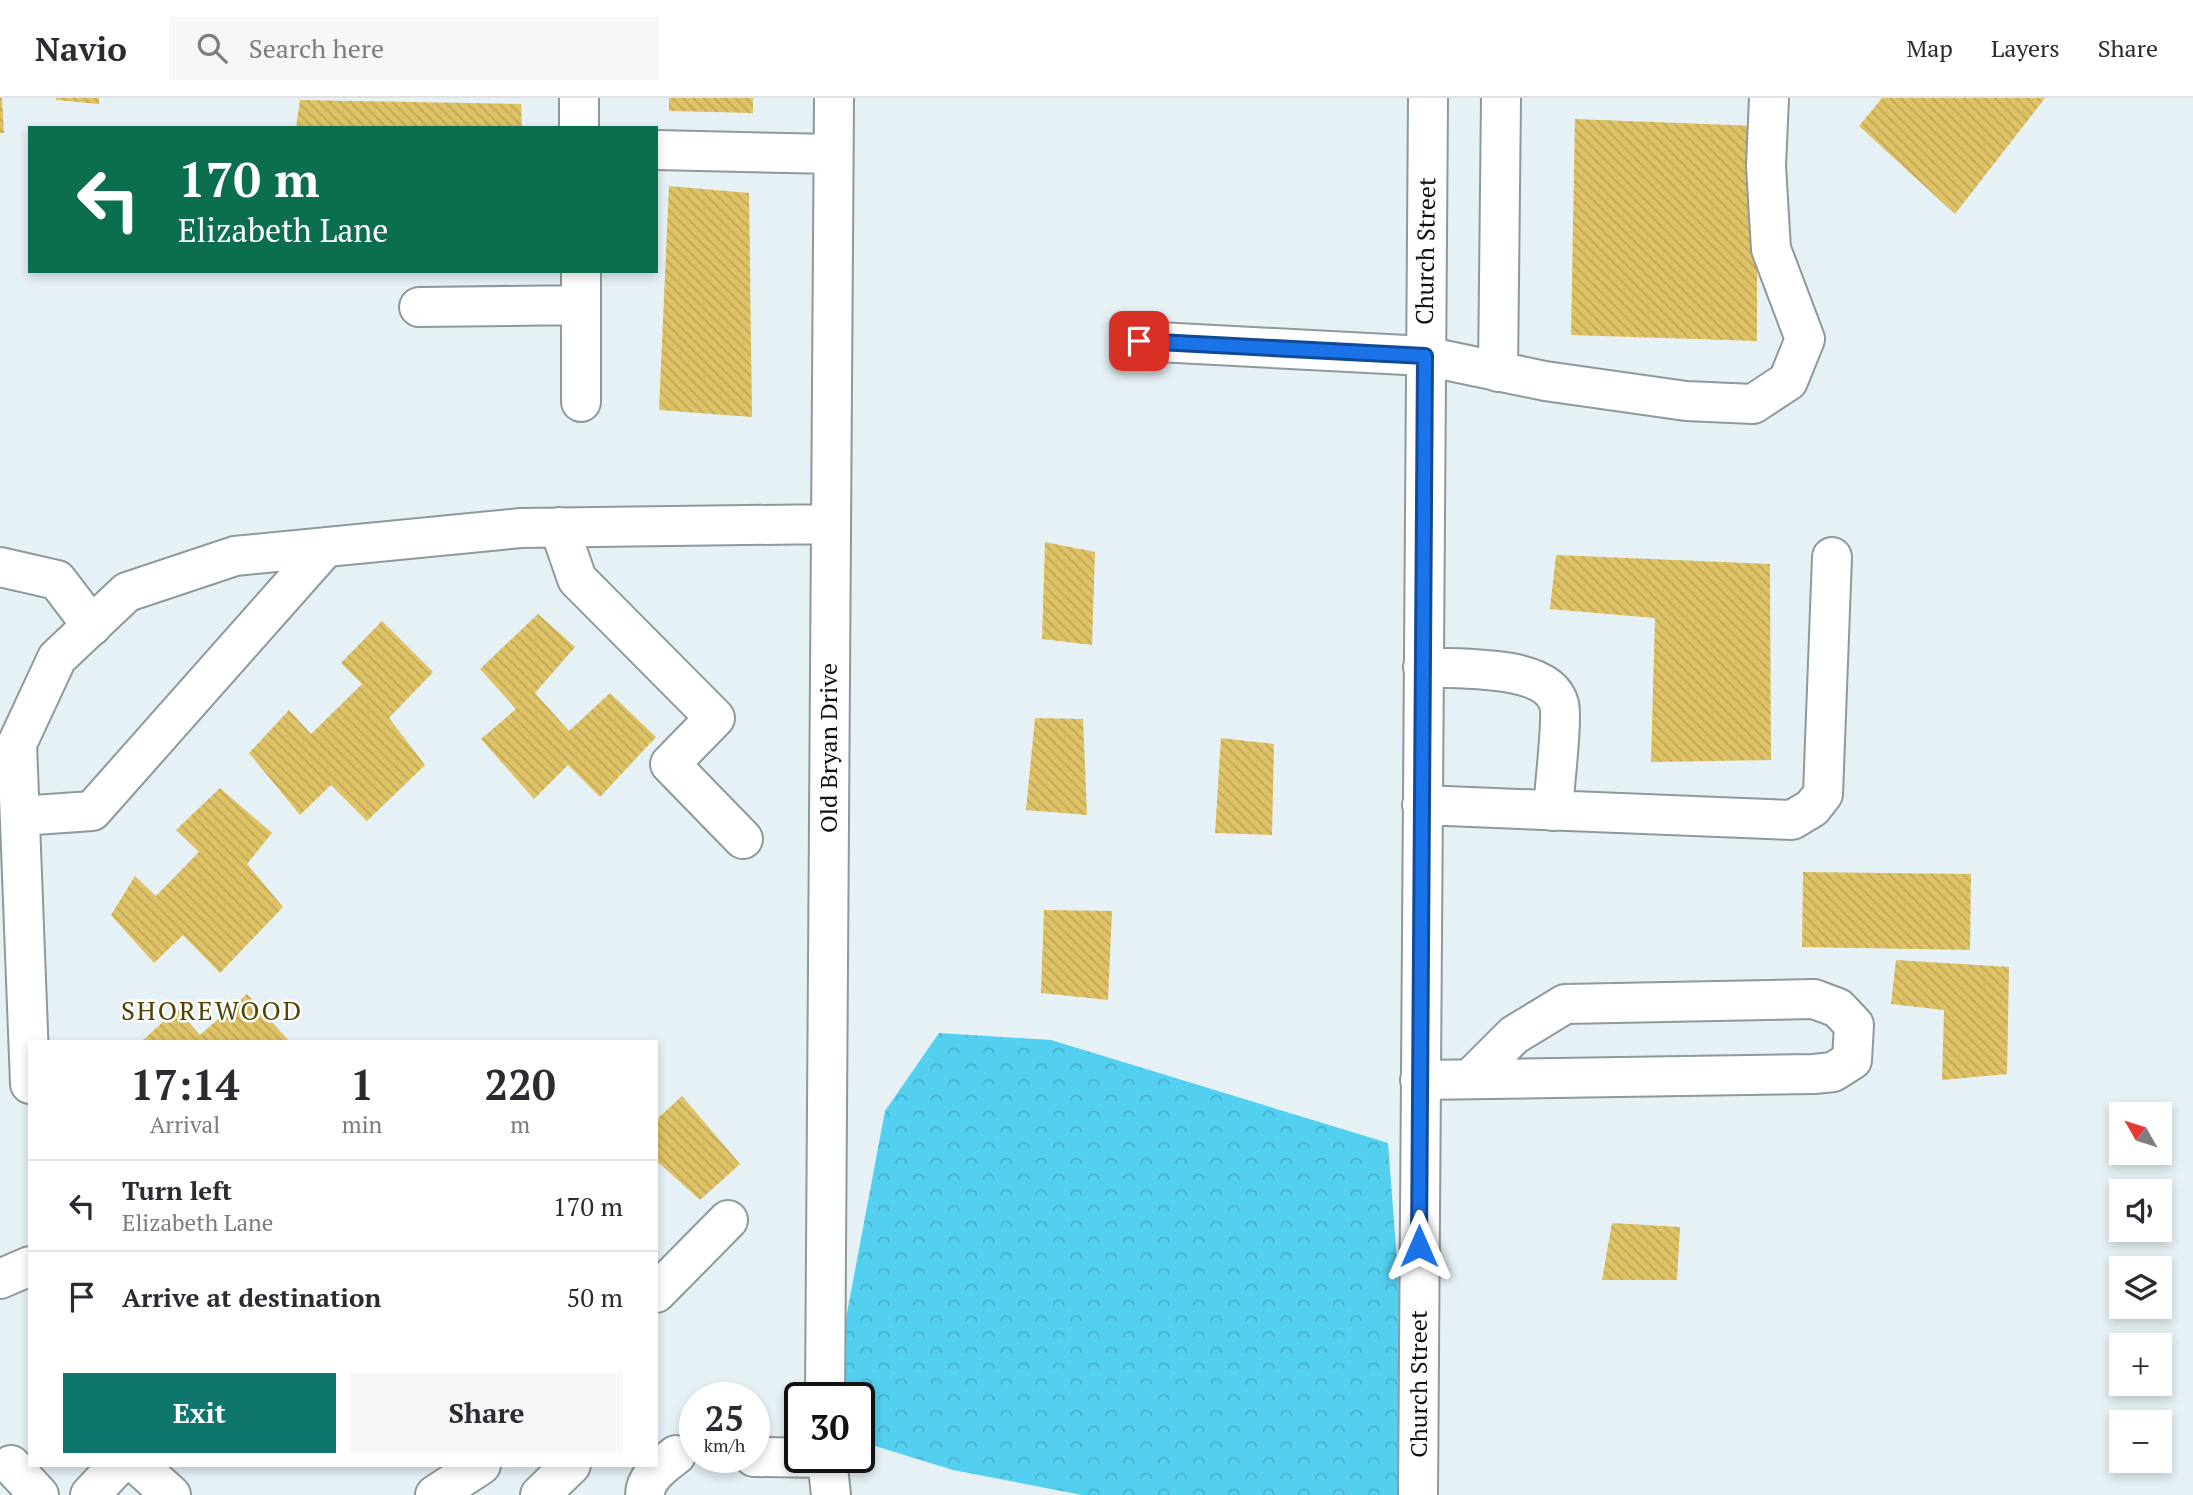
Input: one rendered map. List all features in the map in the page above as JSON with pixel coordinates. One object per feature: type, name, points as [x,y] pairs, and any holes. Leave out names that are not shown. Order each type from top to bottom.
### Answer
[{"type":"street","points":[[579,98],[579,126]]},
{"type":"street","name":"Old Bryan Drive","points":[[825,1382],[834,98]]},
{"type":"street","name":"Church Street","points":[[1418,1495],[1428,98]]},
{"type":"street","points":[[1498,372],[1501,98]]},
{"type":"street","points":[[1139,341],[1425,356],[1498,372],[1686,401],[1753,404],[1788,381],[1805,339],[1772,250],[1766,166],[1769,98]]},
{"type":"street","points":[[658,150],[833,154]]},
{"type":"street","points":[[419,307],[581,288],[581,402]]},
{"type":"street","points":[[28,1073],[13,988],[13,802],[17,744],[57,658],[127,592],[235,556],[521,528],[831,524]]},
{"type":"street","points":[[559,527],[578,579],[715,718],[670,764],[743,839]]},
{"type":"street","points":[[13,802],[92,811],[325,548]]},
{"type":"street","points":[[1422,805],[1792,820],[1812,808],[1823,794],[1832,557]]},
{"type":"street","points":[[0,566],[57,580],[92,626]]},
{"type":"street","points":[[1423,667],[1524,674],[1547,684],[1560,704],[1553,811]]},
{"type":"street","points":[[1420,1080],[1833,1072],[1852,1060],[1854,1025],[1838,1008],[1814,999],[1565,1004],[1514,1035],[1470,1079]]},
{"type":"street","points":[[658,1291],[728,1220]]},
{"type":"street","points":[[0,1279],[28,1267]]},
{"type":"street","points":[[645,1495],[645,1487],[652,1477],[676,1455]]},
{"type":"street","points":[[10,1465],[38,1495]]},
{"type":"street","points":[[90,1495],[116,1467]]},
{"type":"street","points":[[140,1467],[171,1495]]},
{"type":"street","points":[[435,1495],[478,1467]]},
{"type":"street","points":[[540,1495],[569,1467]]},
{"type":"street","points":[[829,1473],[831,1495]]},
{"type":"green space","points":[[939,1033],[1051,1040],[1388,1143],[1415,1495],[1082,1495],[953,1470],[875,1446],[875,1382],[834,1382],[885,1111]]},
{"type":"building","points":[[2,98],[4,133],[0,133]]},
{"type":"building","points":[[99,98],[99,104],[56,100]]},
{"type":"building","points":[[669,98],[753,98],[753,113],[669,111]]},
{"type":"building","points":[[1882,98],[2045,98],[1955,214],[1859,126]]},
{"type":"building","points":[[300,100],[521,104],[522,126],[296,126]]},
{"type":"building","points":[[1575,119],[1757,126],[1757,341],[1571,335]]},
{"type":"building","points":[[669,186],[749,193],[752,417],[659,410]]},
{"type":"building","points":[[1045,542],[1095,552],[1092,645],[1042,639]]},
{"type":"building","points":[[1556,555],[1770,564],[1771,760],[1651,762],[1655,618],[1550,609]]},
{"type":"building","points":[[538,614],[575,647],[535,693],[569,731],[610,693],[656,737],[600,797],[568,765],[534,799],[481,739],[516,709],[480,669]]},
{"type":"building","points":[[382,621],[433,672],[389,718],[425,765],[367,821],[331,785],[300,815],[249,753],[289,710],[311,734],[362,684],[341,663]]},
{"type":"building","points":[[1035,718],[1083,719],[1087,815],[1026,810]]},
{"type":"building","points":[[1221,738],[1274,744],[1272,835],[1215,833]]},
{"type":"building","points":[[220,788],[272,833],[247,864],[283,907],[220,973],[183,935],[154,963],[111,915],[135,876],[156,896],[199,852],[176,830]]},
{"type":"building","points":[[1803,872],[1971,874],[1970,950],[1802,947]]},
{"type":"building","points":[[1044,910],[1112,911],[1108,1000],[1041,993]]},
{"type":"building","points":[[1896,960],[2009,967],[2007,1074],[1942,1080],[1944,1010],[1891,1004]]},
{"type":"building","points":[[247,994],[288,1040],[143,1040],[177,1009],[200,1035]]},
{"type":"building","points":[[682,1096],[740,1164],[700,1200],[658,1164],[658,1118]]},
{"type":"building","points":[[1612,1223],[1680,1227],[1677,1280],[1602,1280]]},
{"type":"district","name":"SHOREWOOD","points":[[212,1011]]},
{"type":"route","points":[[1139,341],[1425,356],[1419,1246]]}]
